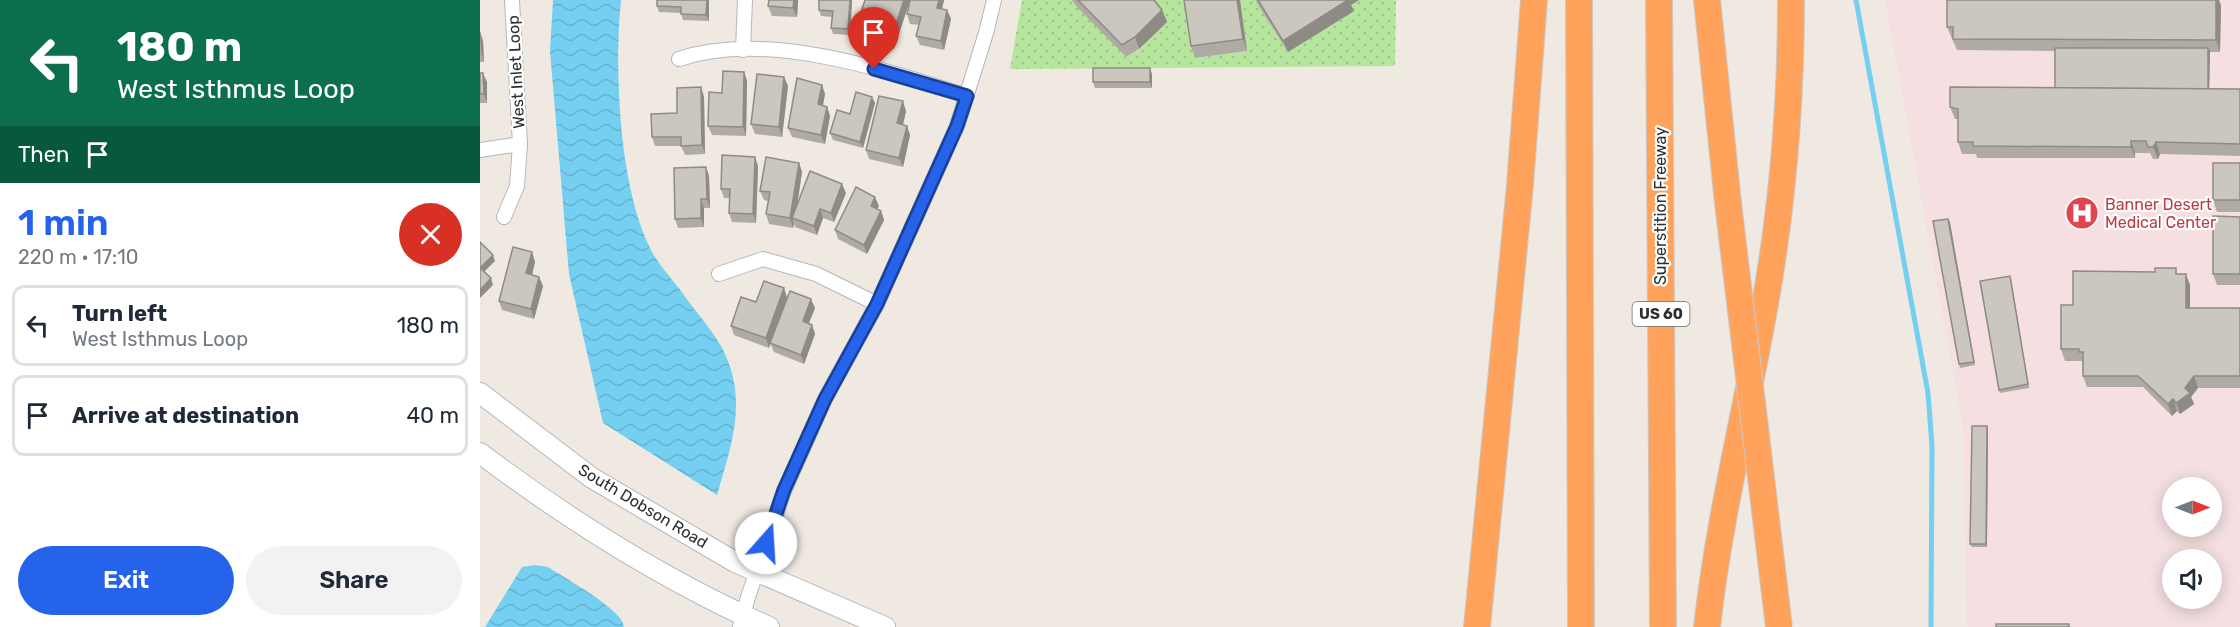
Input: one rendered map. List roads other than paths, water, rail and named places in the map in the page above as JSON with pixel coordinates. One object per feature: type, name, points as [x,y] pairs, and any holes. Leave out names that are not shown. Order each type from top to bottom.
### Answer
[{"type":"highway","points":[[1477,627],[1520,185],[1534,0]]},
{"type":"highway","points":[[1579,0],[1581,627]]},
{"type":"highway","name":"Superstition Freeway","points":[[1659,0],[1663,627]]},
{"type":"highway","points":[[1707,0],[1728,203],[1779,627]]},
{"type":"highway","points":[[1707,627],[1720,532],[1765,304],[1784,185],[1791,54],[1791,0]]},
{"type":"main road","name":"South Dobson Road","points":[[480,393],[592,478],[756,572],[885,627]]},
{"type":"main road","points":[[480,453],[525,488],[618,548],[742,621],[770,627]]},
{"type":"street","name":"West Inlet Loop","points":[[504,218],[517,186],[520,144],[512,0]]},
{"type":"street","points":[[743,50],[745,0]]},
{"type":"street","points":[[742,621],[784,490],[825,399],[877,304],[957,126],[994,0]]},
{"type":"street","points":[[679,59],[703,51],[743,50],[819,56],[967,96]]},
{"type":"street","name":"West Inlet Loop","points":[[480,150],[520,144]]},
{"type":"street","points":[[719,274],[763,259],[816,274],[877,304]]},
{"type":"water","points":[[553,0],[621,0],[618,59],[621,128],[632,194],[640,224],[651,250],[721,346],[734,384],[735,421],[717,495],[603,423],[569,274],[550,51]]},
{"type":"water","points":[[535,565],[548,567],[592,594],[614,612],[624,627],[485,627],[522,567]]},
{"type":"waterway","points":[[1856,0],[1928,393],[1932,446],[1931,627]]},
{"type":"place","name":"Banner Desert Medical Center","points":[[2082,213]]}]
